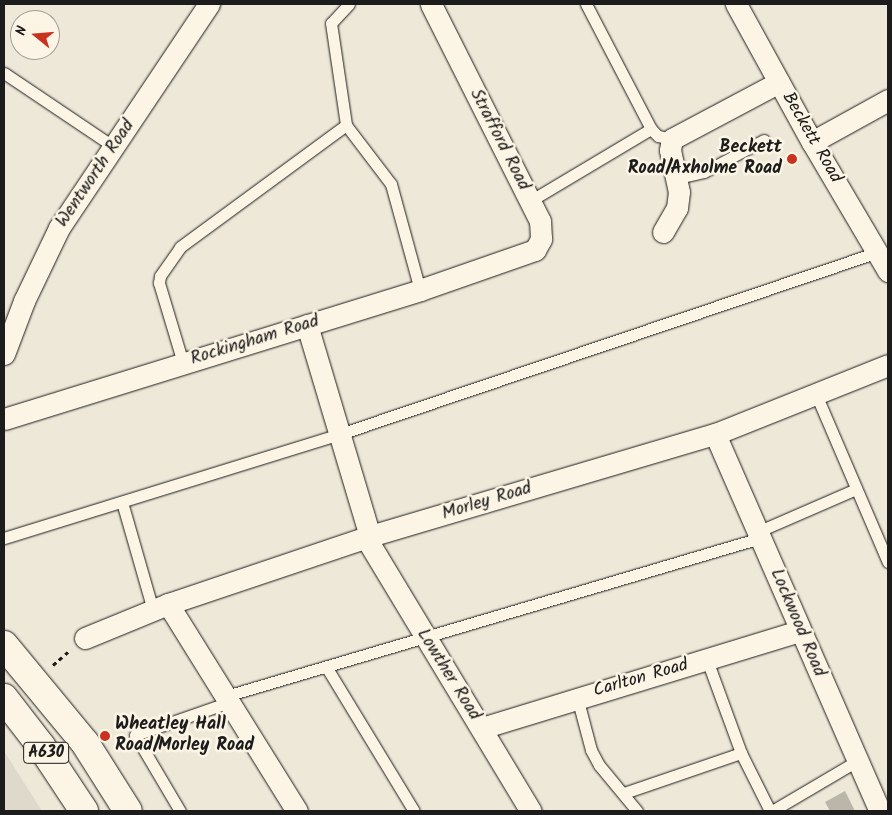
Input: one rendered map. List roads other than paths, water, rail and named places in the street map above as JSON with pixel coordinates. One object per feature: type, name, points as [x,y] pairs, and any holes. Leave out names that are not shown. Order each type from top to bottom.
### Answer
[{"type":"highway","name":"A630","points":[[4,645],[85,743],[128,811]]},
{"type":"highway","name":"A630","points":[[4,698],[41,746],[84,811]]},
{"type":"street","name":"Wentworth Road","points":[[4,354],[24,301],[59,228],[209,4]]},
{"type":"street","name":"Strafford Road","points":[[431,4],[540,221],[541,239],[535,250],[506,262]]},
{"type":"street","name":"Beckett Road","points":[[743,6],[779,82],[888,271]]},
{"type":"street","points":[[663,232],[677,208],[678,178],[670,150],[672,139],[779,82]]},
{"type":"street","points":[[812,142],[888,100]]},
{"type":"street","name":"Rockingham Road","points":[[4,419],[506,262]]},
{"type":"street","name":"Lowther Road","points":[[307,325],[340,434],[368,537],[424,638],[482,728],[531,811]]},
{"type":"street","name":"Morley Road","points":[[85,638],[160,607],[368,537],[715,434],[815,392],[888,365]]},
{"type":"street","name":"Lockwood Road","points":[[715,434],[880,811]]},
{"type":"street","points":[[160,607],[228,699],[297,811]]},
{"type":"street","name":"Carlton Road","points":[[482,728],[578,697],[800,631]]},
{"type":"lane","points":[[349,4],[331,24],[346,125],[391,184],[420,290]]},
{"type":"lane","points":[[586,4],[651,130],[658,136],[672,139]]},
{"type":"lane","points":[[4,73],[114,147]]},
{"type":"lane","points":[[183,363],[159,283],[160,276],[180,247],[346,125]]},
{"type":"lane","points":[[530,201],[651,130]]},
{"type":"lane","points":[[678,178],[704,172],[764,140]]},
{"type":"lane","points":[[4,538],[340,434],[878,252]]},
{"type":"lane","points":[[815,392],[888,562]]},
{"type":"lane","points":[[180,811],[135,735],[228,699],[759,535],[856,489]]},
{"type":"lane","points":[[122,502],[160,607]]},
{"type":"lane","points":[[707,660],[741,753],[771,811],[857,761]]},
{"type":"lane","points":[[327,668],[414,811]]},
{"type":"lane","points":[[578,697],[591,750],[599,765],[637,811]]},
{"type":"lane","points":[[624,793],[741,753]]},
{"type":"place","name":"Beckett Road/Axholme Road","points":[[792,159]]},
{"type":"place","name":"Wheatley Hall Road/Morley Road","points":[[105,736]]}]
